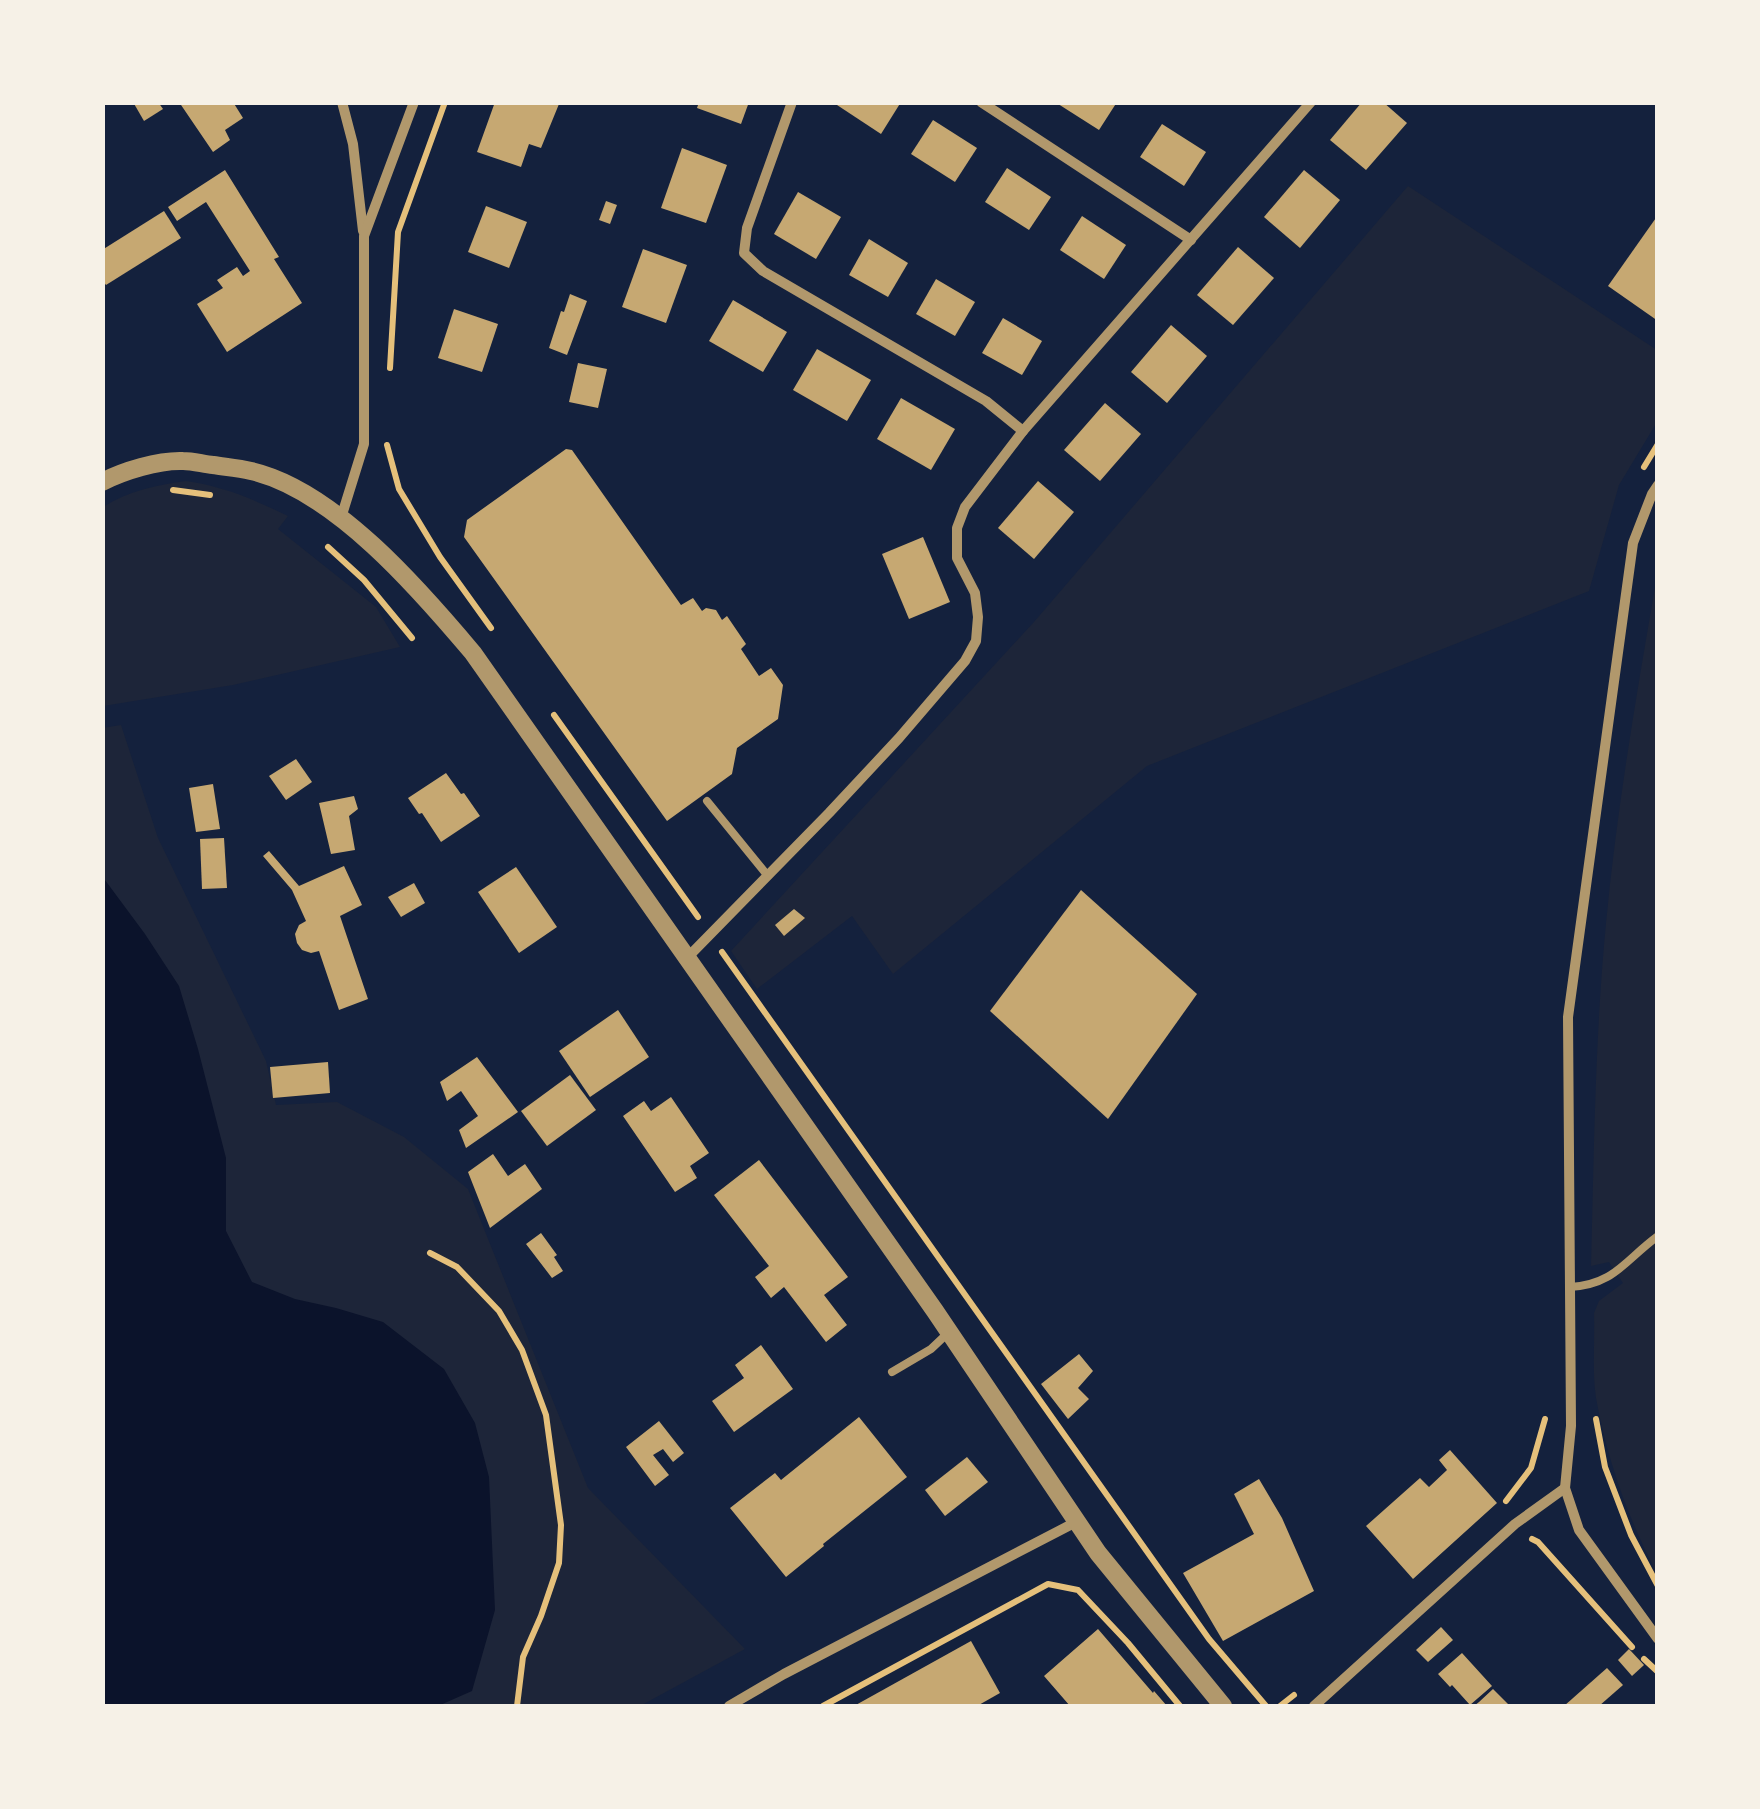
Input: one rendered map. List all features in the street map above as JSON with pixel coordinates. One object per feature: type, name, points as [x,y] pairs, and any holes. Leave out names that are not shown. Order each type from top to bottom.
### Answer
[{"type":"street","points":[[341,518],[364,444],[364,236],[353,144],[342,102]]},
{"type":"street","points":[[364,236],[414,102]]},
{"type":"street","points":[[792,102],[747,228],[744,254],[763,271],[986,401],[1023,430]]},
{"type":"street","points":[[981,102],[1191,240]]},
{"type":"street","points":[[688,958],[899,738],[970,651],[976,641],[975,593],[957,558],[957,528],[965,507],[1023,430],[1310,102]]},
{"type":"street","points":[[102,482],[122,472],[180,460],[253,471],[295,488],[341,518],[391,562],[438,612],[473,653],[688,958],[949,1332],[1076,1522],[1223,1706]]},
{"type":"street","points":[[1658,485],[1633,543],[1568,1017],[1571,1426],[1565,1488],[1579,1530],[1658,1639]]},
{"type":"street","points":[[1314,1706],[1516,1524],[1565,1488]]},
{"type":"street","points":[[729,1706],[1076,1522]]},
{"type":"lane","points":[[707,801],[768,876]]},
{"type":"lane","points":[[1570,1287],[1589,1286],[1616,1273],[1658,1236]]},
{"type":"lane","points":[[892,1372],[931,1349],[949,1332]]},
{"type":"path","points":[[1640,473],[1658,444]]},
{"type":"path","points":[[169,490],[224,497]]},
{"type":"path","points":[[326,545],[364,580],[412,638]]},
{"type":"path","points":[[430,1253],[457,1267],[499,1311],[522,1350],[546,1416],[561,1525],[558,1563],[523,1657],[518,1706]]},
{"type":"path","points":[[1504,1503],[1531,1468],[1545,1424],[1545,1405]]},
{"type":"path","points":[[1594,1410],[1605,1467],[1631,1535],[1658,1586]]},
{"type":"path","points":[[1526,1541],[1538,1542],[1658,1672]]},
{"type":"path","points":[[823,1706],[1048,1584],[1078,1590],[1180,1706]]},
{"type":"path","points":[[1280,1706],[1295,1694]]},
{"type":"shaded area","points":[[1408,186],[1657,350],[1657,422],[1619,485],[1589,591],[1147,766],[893,974],[852,916],[757,989],[731,951],[1034,622]]},
{"type":"shaded area","points":[[186,481],[238,494],[288,516],[278,529],[376,607],[400,647],[233,685],[103,706],[103,507],[143,490]]},
{"type":"shaded area","points":[[1657,576],[1657,1573],[1620,1488],[1596,1398],[1594,1313],[1599,1301],[1623,1283],[1609,1262],[1591,1266],[1597,1052],[1606,923],[1622,793]]},
{"type":"shaded area","points":[[121,725],[158,838],[266,1061],[276,1105],[337,1102],[404,1137],[468,1189],[588,1488],[745,1649],[640,1706],[103,1706],[102,728]]},
{"type":"shaded area","points":[[102,876],[179,986],[226,1158],[226,1231],[252,1282],[295,1299],[383,1322],[444,1369],[475,1423],[489,1477],[495,1610],[472,1691],[438,1706],[103,1706]]},
{"type":"building","points":[[133,102],[158,102],[163,109],[144,121]]},
{"type":"building","points":[[179,102],[233,102],[243,118],[225,130],[230,140],[213,152]]},
{"type":"building","points":[[495,102],[559,104],[541,148],[529,144],[521,167],[477,152]]},
{"type":"building","points":[[699,102],[749,102],[741,124],[697,108]]},
{"type":"building","points":[[901,102],[881,134],[837,105]]},
{"type":"building","points":[[1055,102],[1117,102],[1099,130]]},
{"type":"building","points":[[1362,102],[1383,102],[1407,123],[1366,170],[1330,140]]},
{"type":"building","points":[[933,120],[977,148],[955,182],[911,154]]},
{"type":"building","points":[[1162,124],[1206,152],[1184,186],[1140,157]]},
{"type":"building","points":[[682,148],[727,165],[706,223],[661,208]]},
{"type":"building","points":[[1007,168],[1051,197],[1029,230],[985,202]]},
{"type":"building","points":[[225,170],[279,257],[274,259],[302,303],[227,352],[197,304],[223,288],[217,280],[237,267],[243,276],[250,271],[206,202],[177,221],[168,207]]},
{"type":"building","points":[[1304,170],[1340,200],[1300,248],[1264,217]]},
{"type":"building","points":[[798,192],[841,217],[816,259],[774,234]]},
{"type":"building","points":[[606,201],[617,205],[610,224],[599,220]]},
{"type":"building","points":[[486,206],[527,222],[509,268],[468,252]]},
{"type":"building","points":[[164,211],[181,238],[106,285],[102,280],[102,250]]},
{"type":"building","points":[[1658,215],[1658,321],[1608,286]]},
{"type":"building","points":[[1082,216],[1126,245],[1104,279],[1060,250]]},
{"type":"building","points":[[869,239],[908,263],[888,297],[849,275]]},
{"type":"building","points":[[1238,247],[1274,278],[1233,325],[1197,295]]},
{"type":"building","points":[[643,249],[687,265],[666,323],[622,307]]},
{"type":"building","points":[[936,279],[975,302],[955,336],[916,314]]},
{"type":"building","points":[[570,294],[587,301],[567,355],[549,348]]},
{"type":"building","points":[[733,300],[787,332],[763,372],[709,341]]},
{"type":"building","points":[[454,309],[498,324],[482,372],[438,358]]},
{"type":"building","points":[[1003,318],[1042,341],[1022,375],[982,353]]},
{"type":"building","points":[[1171,325],[1207,356],[1167,403],[1131,372]]},
{"type":"building","points":[[817,349],[871,380],[847,421],[793,390]]},
{"type":"building","points":[[578,363],[607,369],[598,408],[569,402]]},
{"type":"building","points":[[901,398],[955,429],[931,470],[877,439]]},
{"type":"building","points":[[1105,403],[1141,434],[1100,481],[1064,450]]},
{"type":"building","points":[[566,449],[572,450],[681,605],[693,598],[702,611],[716,610],[722,620],[727,616],[746,644],[741,649],[759,676],[771,668],[783,685],[778,719],[737,748],[732,774],[667,821],[464,537],[467,520]]},
{"type":"building","points":[[1038,481],[1074,512],[1034,559],[998,528]]},
{"type":"building","points":[[923,537],[950,602],[909,619],[882,554]]},
{"type":"building","points":[[296,759],[312,782],[286,800],[269,776]]},
{"type":"building","points":[[446,773],[480,816],[441,842],[408,798]]},
{"type":"building","points":[[213,784],[220,829],[196,832],[189,788]]},
{"type":"building","points":[[354,796],[358,809],[349,816],[355,850],[331,854],[319,803]]},
{"type":"building","points":[[224,838],[227,888],[202,889],[200,839]]},
{"type":"building","points":[[269,851],[299,886],[344,866],[362,905],[340,916],[368,999],[339,1010],[319,951],[302,950],[297,943],[295,934],[306,921],[292,890],[263,856]]},
{"type":"building","points":[[516,867],[557,927],[519,953],[478,892]]},
{"type":"building","points":[[414,883],[425,903],[401,917],[388,897]]},
{"type":"building","points":[[1081,890],[1197,994],[1108,1119],[990,1011]]},
{"type":"building","points":[[794,909],[805,918],[784,936],[775,925]]},
{"type":"building","points":[[618,1010],[649,1057],[590,1097],[559,1051]]},
{"type":"building","points":[[477,1057],[518,1112],[466,1148],[459,1130],[478,1116],[461,1091],[447,1101],[440,1082]]},
{"type":"building","points":[[328,1062],[330,1093],[273,1098],[270,1067]]},
{"type":"building","points":[[570,1075],[596,1110],[547,1146],[521,1111]]},
{"type":"building","points":[[671,1097],[709,1153],[690,1166],[697,1178],[675,1192],[623,1116],[644,1101],[651,1111]]},
{"type":"building","points":[[493,1154],[508,1176],[525,1164],[542,1189],[490,1228],[468,1172]]},
{"type":"building","points":[[759,1160],[848,1277],[824,1295],[847,1325],[826,1342],[784,1287],[771,1298],[755,1277],[769,1266],[714,1195]]},
{"type":"building","points":[[541,1233],[563,1271],[552,1278],[526,1244]]},
{"type":"building","points":[[761,1345],[793,1389],[734,1432],[712,1401],[744,1378],[735,1365]]},
{"type":"building","points":[[1079,1354],[1093,1371],[1078,1388],[1089,1399],[1068,1419],[1041,1384]]},
{"type":"building","points":[[859,1417],[907,1477],[786,1577],[730,1508],[775,1473],[781,1480]]},
{"type":"building","points":[[659,1421],[684,1453],[673,1462],[663,1449],[653,1455],[669,1475],[655,1486],[626,1447]]},
{"type":"building","points":[[1450,1450],[1497,1503],[1413,1579],[1366,1526],[1420,1478],[1429,1487],[1447,1470],[1439,1460]]},
{"type":"building","points":[[967,1457],[988,1482],[945,1516],[925,1490]]},
{"type":"building","points":[[1259,1479],[1282,1518],[1314,1591],[1223,1641],[1183,1573],[1254,1534],[1234,1494]]},
{"type":"building","points":[[1441,1627],[1453,1640],[1428,1662],[1416,1650]]},
{"type":"building","points":[[1098,1629],[1167,1706],[1070,1706],[1044,1676]]},
{"type":"building","points":[[971,1641],[1000,1693],[977,1706],[854,1706]]},
{"type":"building","points":[[1629,1649],[1644,1665],[1632,1676],[1618,1660]]},
{"type":"building","points":[[1462,1653],[1492,1686],[1470,1705],[1438,1674]]},
{"type":"building","points":[[1607,1668],[1623,1685],[1599,1706],[1564,1706]]},
{"type":"building","points":[[1493,1689],[1510,1706],[1474,1706],[1479,1702]]}]
